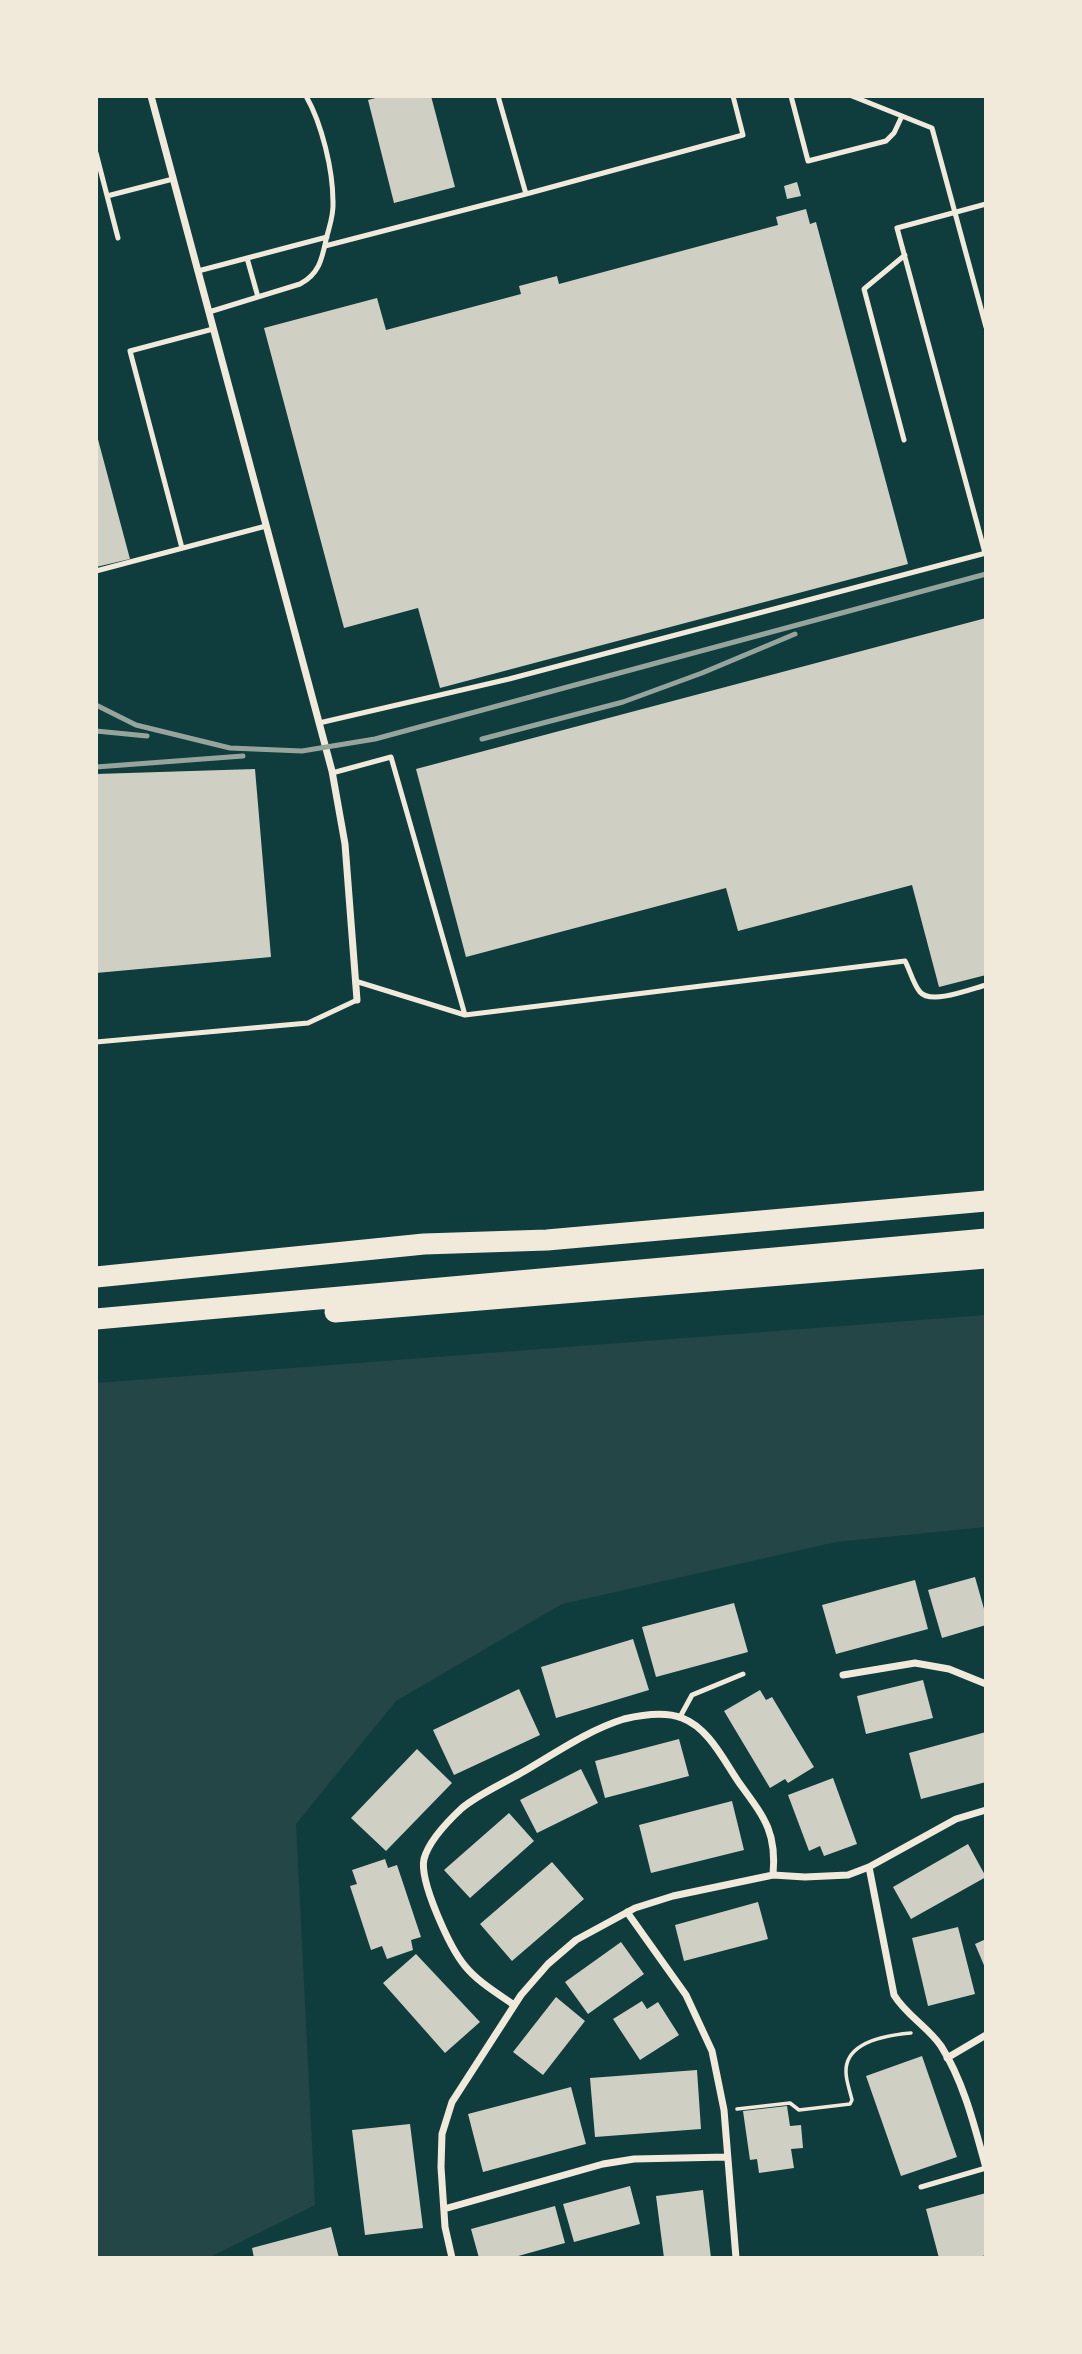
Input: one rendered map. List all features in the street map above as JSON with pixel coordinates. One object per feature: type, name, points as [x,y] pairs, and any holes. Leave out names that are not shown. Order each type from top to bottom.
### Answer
[{"type":"highway","points":[[96,1277],[424,1244],[547,1240],[986,1201]]},
{"type":"highway","points":[[96,1318],[984,1254]]},
{"type":"highway","points":[[96,1332],[907,1263],[984,1254]]},
{"type":"street","points":[[151,96],[332,773],[345,844],[357,1000]]},
{"type":"street","points":[[843,1675],[915,1663],[949,1669],[984,1680]]},
{"type":"street","points":[[514,2006],[480,1981],[465,1966],[452,1946],[427,1886],[424,1860],[432,1843],[464,1807],[599,1729],[646,1715],[680,1717],[704,1731],[763,1816],[775,1851],[773,1875]]},
{"type":"street","points":[[452,2258],[445,2227],[441,2167],[442,2134],[452,2102],[514,2006],[548,1964],[576,1940],[627,1912],[673,1896],[773,1875],[848,1875],[869,1867],[956,1819],[986,1810]]},
{"type":"street","points":[[869,1867],[894,1995],[903,2009],[940,2045],[947,2058],[975,2130],[986,2168]]},
{"type":"street","points":[[627,1912],[685,1995],[701,2023],[719,2076],[736,2258]]},
{"type":"street","points":[[947,2058],[986,2035]]},
{"type":"street","points":[[443,2209],[603,2164],[634,2159],[727,2157]]},
{"type":"lane","points":[[498,96],[526,194]]},
{"type":"lane","points":[[325,246],[743,135],[733,96]]},
{"type":"lane","points":[[791,96],[808,160],[886,141],[894,133],[902,116]]},
{"type":"lane","points":[[852,96],[932,128],[986,327]]},
{"type":"lane","points":[[209,312],[309,279],[321,262],[334,202],[330,169],[308,97]]},
{"type":"lane","points":[[96,153],[118,238]]},
{"type":"lane","points":[[107,196],[173,179]]},
{"type":"lane","points":[[318,723],[509,679],[985,553],[897,228],[986,204]]},
{"type":"lane","points":[[198,271],[327,237]]},
{"type":"lane","points":[[904,440],[864,289],[905,255]]},
{"type":"lane","points":[[247,258],[258,297]]},
{"type":"lane","points":[[182,548],[130,351],[213,329]]},
{"type":"lane","points":[[96,571],[266,526]]},
{"type":"lane","points":[[332,773],[391,757],[465,1015]]},
{"type":"lane","points":[[355,981],[465,1015],[905,961],[920,992],[926,996],[935,998],[986,985]]},
{"type":"lane","points":[[96,1042],[308,1023],[357,1000]]},
{"type":"lane","points":[[680,1717],[692,1695],[743,1674]]},
{"type":"lane","points":[[922,2187],[986,2168]]},
{"type":"path","points":[[737,2109],[790,2103],[796,2109],[803,2110],[847,2104],[852,2100],[846,2072],[848,2058],[858,2049],[880,2038],[912,2032]]},
{"type":"shaded area","points":[[986,1315],[986,1527],[836,1542],[562,1604],[396,1701],[296,1824],[315,2205],[208,2258],[96,2258],[96,1383]]},
{"type":"building","points":[[383,96],[431,96],[455,187],[394,203],[368,100]]},
{"type":"building","points":[[797,182],[801,196],[787,199],[784,186]]},
{"type":"building","points":[[806,209],[810,224],[816,222],[908,564],[440,688],[418,608],[344,628],[264,328],[377,298],[386,330],[521,294],[519,286],[557,276],[559,284],[778,225],[776,217]]},
{"type":"building","points":[[96,432],[130,559],[96,567]]},
{"type":"building","points":[[986,618],[986,975],[939,987],[912,885],[738,931],[726,888],[466,957],[416,769]]},
{"type":"building","points":[[255,769],[271,957],[96,973],[96,774]]},
{"type":"building","points":[[975,1577],[986,1625],[942,1638],[928,1590]]},
{"type":"building","points":[[915,1580],[928,1629],[836,1654],[822,1605]]},
{"type":"building","points":[[734,1603],[748,1652],[656,1677],[642,1627]]},
{"type":"building","points":[[633,1639],[649,1690],[556,1718],[541,1667]]},
{"type":"building","points":[[923,1680],[933,1718],[866,1734],[857,1696]]},
{"type":"building","points":[[519,1689],[540,1735],[454,1775],[433,1730]]},
{"type":"building","points":[[760,1690],[766,1700],[772,1697],[814,1767],[788,1783],[785,1779],[770,1788],[724,1711]]},
{"type":"building","points":[[986,1732],[986,1782],[921,1799],[909,1753]]},
{"type":"building","points":[[679,1739],[689,1776],[605,1798],[595,1761]]},
{"type":"building","points":[[417,1749],[452,1783],[386,1851],[351,1818]]},
{"type":"building","points":[[581,1769],[598,1803],[537,1833],[520,1800]]},
{"type":"building","points":[[833,1778],[857,1844],[824,1856],[820,1846],[809,1851],[788,1795]]},
{"type":"building","points":[[732,1801],[744,1850],[651,1873],[639,1825]]},
{"type":"building","points":[[509,1813],[534,1841],[470,1898],[444,1870]]},
{"type":"building","points":[[968,1844],[986,1877],[911,1919],[893,1887]]},
{"type":"building","points":[[385,1859],[388,1868],[397,1865],[421,1937],[411,1940],[413,1950],[387,1959],[382,1946],[371,1950],[350,1886],[357,1884],[352,1870]]},
{"type":"building","points":[[552,1862],[584,1899],[512,1961],[480,1924]]},
{"type":"building","points":[[758,1902],[768,1939],[684,1961],[675,1925]]},
{"type":"building","points":[[958,1927],[975,1994],[928,2006],[912,1938]]},
{"type":"building","points":[[986,1939],[986,1970],[975,1944]]},
{"type":"building","points":[[621,1942],[644,1974],[588,2014],[565,1982]]},
{"type":"building","points":[[416,1954],[480,2022],[445,2053],[383,1983]]},
{"type":"building","points":[[556,1997],[585,2021],[543,2075],[513,2052]]},
{"type":"building","points":[[642,2001],[647,2009],[658,2002],[679,2035],[640,2060],[613,2019]]},
{"type":"building","points":[[922,2056],[957,2157],[901,2176],[866,2076]]},
{"type":"building","points":[[697,2070],[701,2129],[595,2137],[590,2078]]},
{"type":"building","points":[[571,2087],[586,2144],[483,2172],[468,2114]]},
{"type":"building","points":[[787,2106],[790,2126],[801,2125],[803,2148],[791,2149],[794,2168],[759,2173],[757,2159],[750,2160],[743,2111]]},
{"type":"building","points":[[410,2124],[423,2228],[365,2235],[352,2130]]},
{"type":"building","points":[[630,2186],[640,2224],[574,2242],[563,2204]]},
{"type":"building","points":[[703,2190],[711,2258],[664,2258],[656,2196]]},
{"type":"building","points":[[986,2193],[986,2255],[975,2258],[939,2258],[926,2209]]},
{"type":"building","points":[[555,2206],[565,2243],[511,2258],[479,2258],[471,2229]]},
{"type":"building","points":[[331,2227],[339,2258],[254,2258],[252,2248]]},
{"type":"railway","points":[[96,705],[136,725],[230,748],[302,751],[375,739],[986,574]]},
{"type":"railway","points":[[482,739],[623,702],[795,634]]},
{"type":"railway","points":[[96,731],[147,736]]},
{"type":"railway","points":[[96,767],[243,756]]}]
